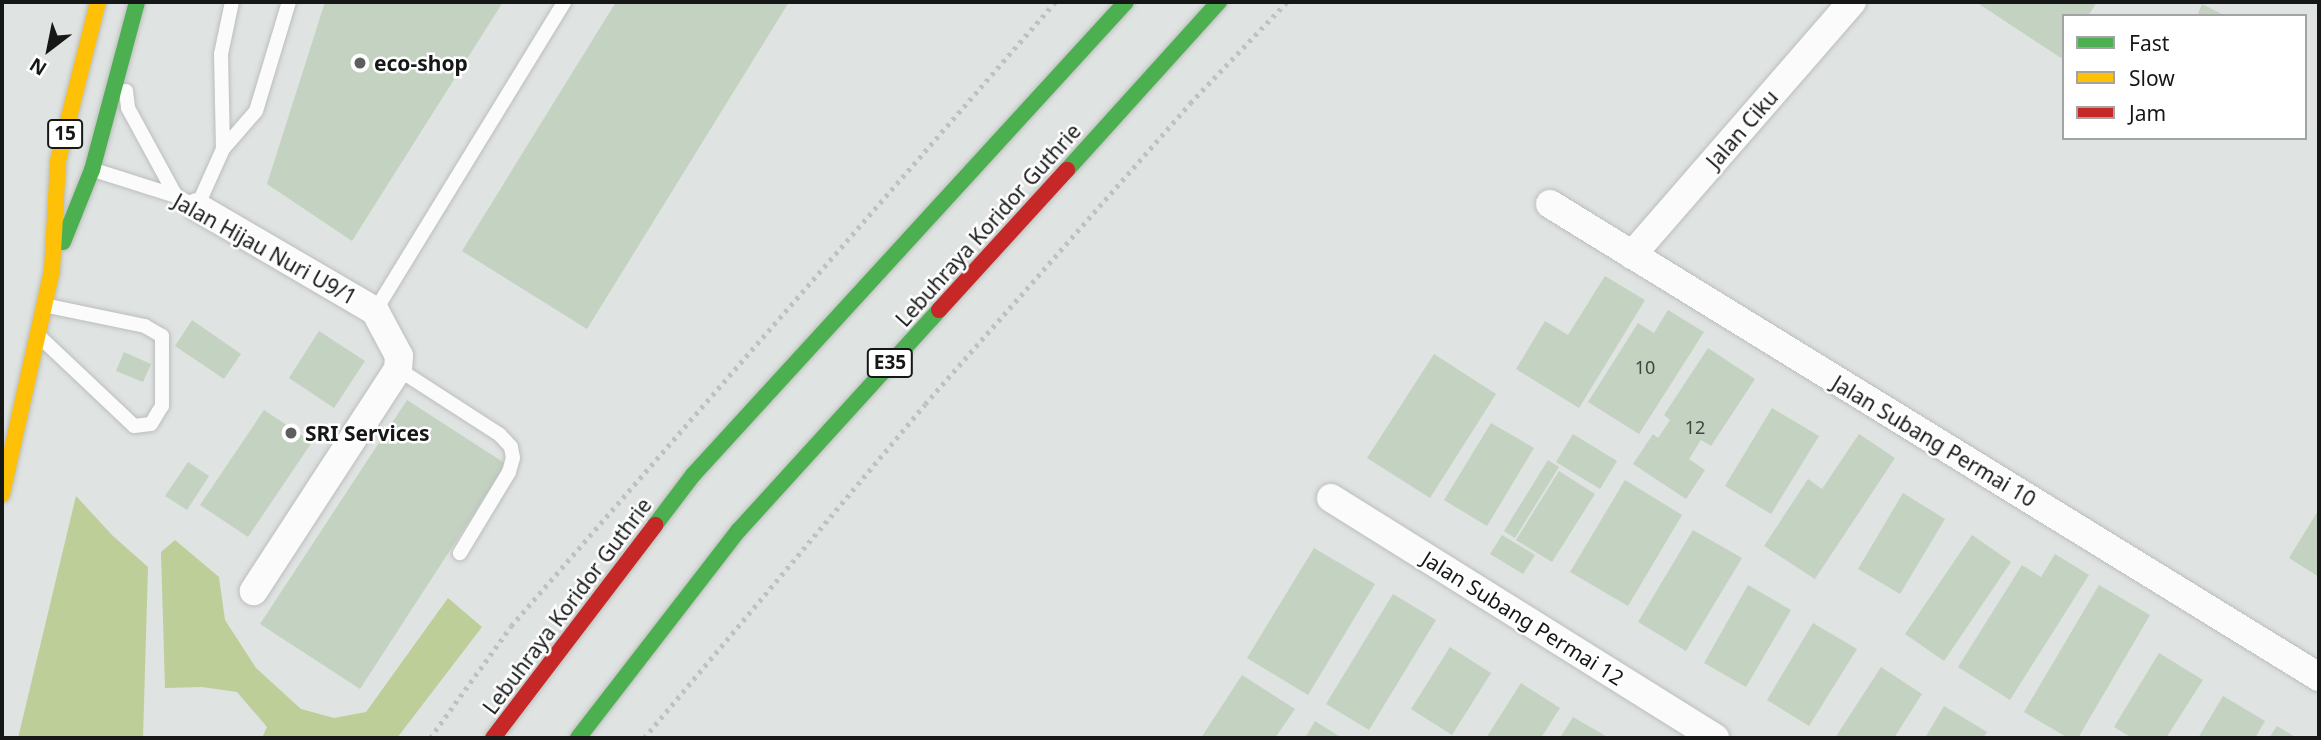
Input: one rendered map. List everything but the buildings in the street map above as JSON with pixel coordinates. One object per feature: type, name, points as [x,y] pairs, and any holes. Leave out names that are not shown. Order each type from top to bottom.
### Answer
[{"type":"highway","name":"15","points":[[52,270],[58,162],[98,2]]},
{"type":"highway","name":"15","points":[[2,471],[8,435],[52,270],[92,170],[137,2]]},
{"type":"highway","name":"Lebuhraya Koridor Guthrie","points":[[493,738],[693,475],[1126,2]]},
{"type":"highway","name":"Lebuhraya Koridor Guthrie","points":[[578,738],[739,530],[1220,2]]},
{"type":"highway","name":"15","points":[[2,494],[8,435]]},
{"type":"street","name":"Jalan Ciku","points":[[1632,255],[1852,2]]},
{"type":"street","name":"Jalan Hijau Nuri U9/1","points":[[186,202],[375,310],[395,345],[398,369]]},
{"type":"street","name":"Jalan Subang Permai 10","points":[[1550,204],[2319,677]]},
{"type":"street","points":[[254,591],[398,369]]},
{"type":"street","name":"Jalan Subang Permai 12","points":[[1331,498],[1716,738]]},
{"type":"lane","points":[[223,149],[221,54],[232,2]]},
{"type":"lane","points":[[122,59],[128,108],[186,202],[223,149],[256,111],[289,2]]},
{"type":"lane","points":[[375,310],[564,2]]},
{"type":"lane","name":"Jalan Hijau Nuri U9/1","points":[[92,170],[186,202]]},
{"type":"lane","points":[[37,334],[134,426],[151,424],[162,407],[162,337],[145,326],[44,305]]},
{"type":"lane","points":[[398,369],[500,435],[511,447],[513,458],[509,472],[460,553]]},
{"type":"path","points":[[430,738],[511,626],[1055,2]]},
{"type":"path","points":[[644,738],[925,404],[1190,103],[1287,2]]},
{"type":"green space","points":[[76,496],[113,536],[148,567],[143,738],[18,738]]},
{"type":"green space","points":[[175,540],[219,577],[225,620],[256,668],[301,709],[334,718],[366,712],[448,598],[482,627],[397,738],[262,738],[267,727],[237,692],[202,687],[165,688],[161,552]]},
{"type":"traffic: fast","points":[[63,242],[92,170],[137,2]]},
{"type":"traffic: fast","points":[[655,525],[693,475],[1126,2]]},
{"type":"traffic: fast","points":[[1067,170],[1219,2]]},
{"type":"traffic: fast","points":[[578,738],[739,530],[939,310]]},
{"type":"traffic: slow","points":[[2,494],[52,270],[58,161],[98,2]]},
{"type":"traffic: jam","points":[[939,310],[1067,170]]},
{"type":"traffic: jam","points":[[493,738],[655,525]]},
{"type":"place","name":"eco-shop","points":[[360,63]]},
{"type":"place","name":"SRI Services","points":[[291,433]]}]
